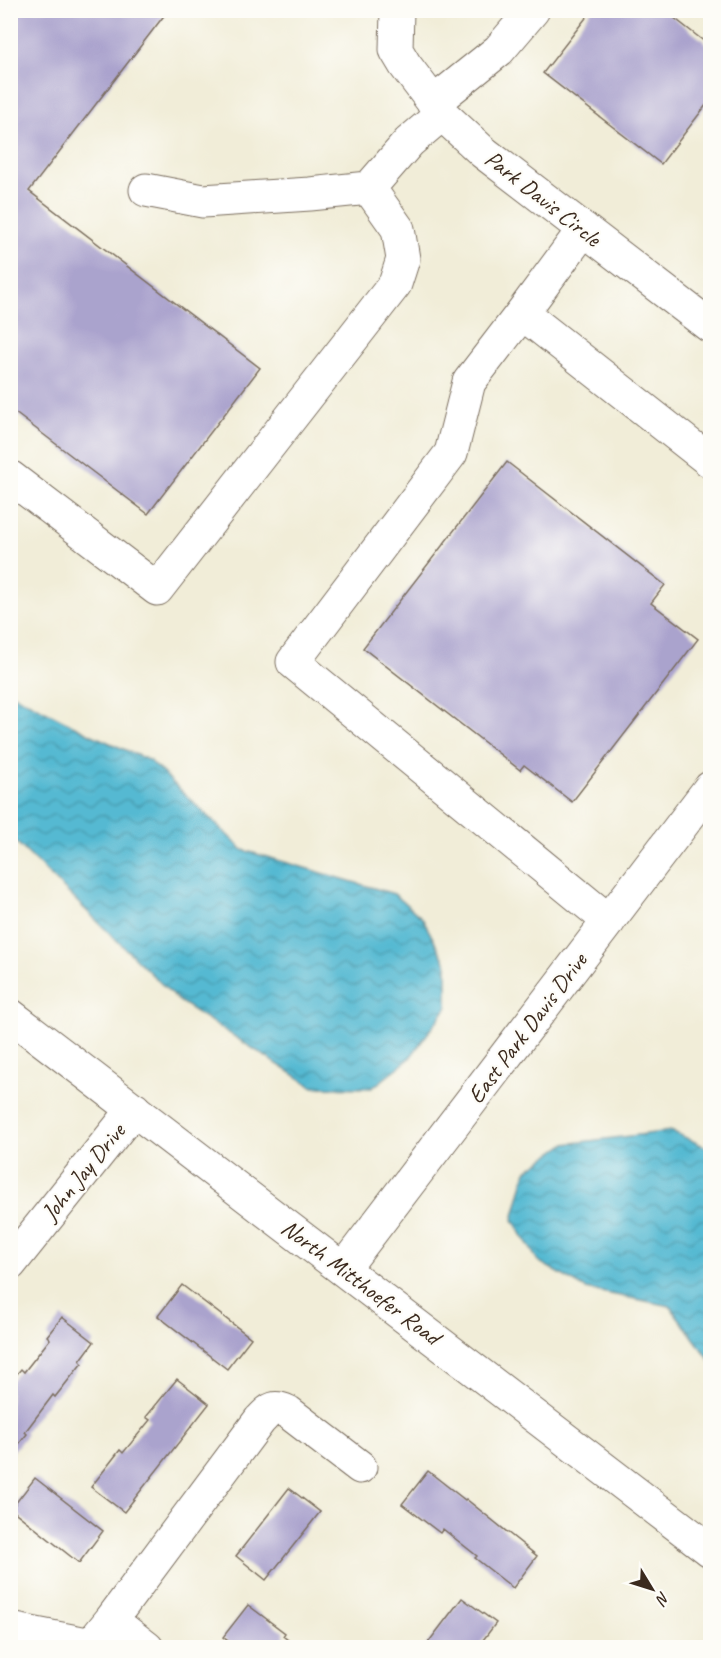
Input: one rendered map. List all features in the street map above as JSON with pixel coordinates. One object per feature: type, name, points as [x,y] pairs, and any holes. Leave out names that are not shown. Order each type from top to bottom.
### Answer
[{"type":"street","name":"Park Davis Circle","points":[[397,10],[396,50],[437,109],[483,152],[711,326]]},
{"type":"street","points":[[146,190],[203,201],[369,188],[437,109],[499,50],[533,10]]},
{"type":"street","points":[[10,477],[157,589],[395,284],[403,259],[398,229],[369,188]]},
{"type":"street","points":[[584,229],[469,382],[451,453],[293,662],[609,921]]},
{"type":"street","points":[[522,313],[711,461]]},
{"type":"street","name":"East Park Davis Drive","points":[[343,1269],[711,788]]},
{"type":"street","name":"North Mitthoefer Road","points":[[10,1015],[711,1550]]},
{"type":"street","name":"John Jay Drive","points":[[10,1264],[134,1109]]},
{"type":"street","points":[[98,1637],[260,1420],[271,1409],[279,1408],[288,1412],[360,1467]]},
{"type":"street","points":[[10,1629],[98,1637],[147,1647]]},
{"type":"water","points":[[10,693],[92,735],[150,761],[243,850],[394,894],[422,918],[447,965],[447,1007],[409,1059],[372,1088],[313,1087],[179,1001],[11,837]]},
{"type":"water","points":[[671,1131],[710,1149],[710,1360],[670,1306],[586,1289],[538,1261],[513,1220],[526,1171],[565,1144]]},
{"type":"building","points":[[20,10],[163,10],[166,13],[29,191],[260,368],[148,514],[10,409],[10,23]]},
{"type":"building","points":[[592,10],[664,10],[710,46],[710,100],[661,164],[543,73]]},
{"type":"building","points":[[507,462],[665,585],[651,603],[698,639],[572,802],[524,765],[520,770],[363,648]]},
{"type":"building","points":[[182,1285],[251,1338],[227,1369],[158,1316]]},
{"type":"building","points":[[62,1317],[94,1342],[80,1361],[82,1363],[55,1397],[53,1395],[10,1455],[10,1382],[21,1369],[24,1372],[50,1339],[47,1336]]},
{"type":"building","points":[[177,1379],[209,1404],[124,1512],[91,1487],[120,1450],[123,1453],[150,1420],[146,1417]]},
{"type":"building","points":[[428,1471],[537,1556],[513,1588],[443,1529],[440,1533],[402,1504]]},
{"type":"building","points":[[35,1478],[103,1531],[79,1563],[11,1509]]},
{"type":"building","points":[[289,1488],[320,1512],[266,1580],[236,1556]]},
{"type":"building","points":[[462,1598],[496,1623],[477,1648],[424,1648]]},
{"type":"building","points":[[248,1605],[285,1633],[283,1636],[298,1648],[237,1648],[223,1637]]}]
